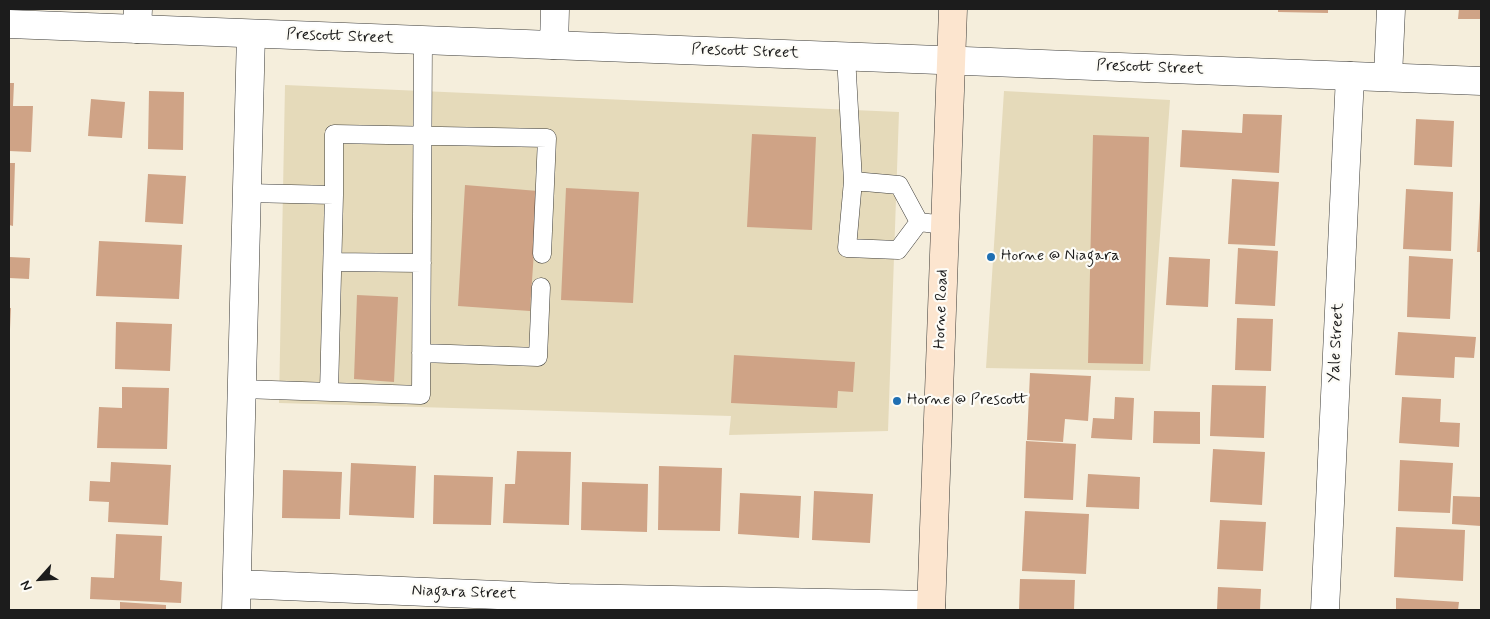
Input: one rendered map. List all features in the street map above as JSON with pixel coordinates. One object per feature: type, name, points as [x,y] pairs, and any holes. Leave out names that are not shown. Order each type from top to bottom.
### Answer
[{"type":"main road","name":"Horne Road","points":[[931,608],[932,224],[950,61],[953,9]]},
{"type":"street","points":[[554,45],[556,9]]},
{"type":"street","points":[[1388,77],[1391,9]]},
{"type":"street","name":"Prescott Street","points":[[9,24],[137,19],[251,34],[1481,81]]},
{"type":"street","points":[[236,610],[251,34]]},
{"type":"street","name":"Yale Street","points":[[1325,610],[1350,76]]},
{"type":"street","name":"Niagara Street","points":[[237,584],[569,604],[931,608]]},
{"type":"lane","points":[[242,389],[421,395],[423,40]]},
{"type":"lane","points":[[846,56],[853,181],[847,248],[898,250],[932,224],[900,185],[853,181]]},
{"type":"lane","points":[[329,392],[334,134],[547,138],[542,254]]},
{"type":"lane","points":[[247,193],[334,195]]},
{"type":"lane","points":[[333,262],[422,263]]},
{"type":"lane","points":[[421,353],[538,357],[541,288]]},
{"type":"shaded area","points":[[285,85],[899,112],[888,431],[729,435],[731,416],[279,403]]},
{"type":"shaded area","points":[[1004,91],[1170,100],[1150,371],[986,368]]},
{"type":"building","points":[[1278,9],[1328,9],[1328,13],[1278,12]]},
{"type":"building","points":[[1459,9],[1481,9],[1481,19],[1458,19]]},
{"type":"building","points":[[9,83],[14,83],[13,106],[33,106],[31,152],[9,151]]},
{"type":"building","points":[[149,91],[184,92],[183,150],[148,149]]},
{"type":"building","points":[[91,99],[125,102],[122,138],[88,136]]},
{"type":"building","points":[[1243,114],[1282,115],[1279,173],[1180,167],[1182,130],[1242,133]]},
{"type":"building","points":[[1416,119],[1454,121],[1452,167],[1414,165]]},
{"type":"building","points":[[752,134],[816,137],[812,230],[747,227]]},
{"type":"building","points":[[1093,135],[1149,137],[1143,364],[1088,363]]},
{"type":"building","points":[[9,163],[15,163],[13,226],[9,225]]},
{"type":"building","points":[[148,174],[186,176],[183,224],[145,222]]},
{"type":"building","points":[[1232,179],[1279,182],[1275,246],[1228,244]]},
{"type":"building","points":[[465,185],[538,191],[530,311],[458,306]]},
{"type":"building","points":[[566,188],[639,192],[633,303],[561,300]]},
{"type":"building","points":[[1406,189],[1453,192],[1451,251],[1403,249]]},
{"type":"building","points":[[1480,201],[1481,252],[1477,252]]},
{"type":"building","points":[[99,241],[182,245],[179,299],[96,296]]},
{"type":"building","points":[[1238,248],[1278,251],[1275,306],[1235,304]]},
{"type":"building","points":[[1409,256],[1453,259],[1450,319],[1407,317]]},
{"type":"building","points":[[9,257],[30,258],[29,279],[9,278]]},
{"type":"building","points":[[1169,257],[1210,259],[1208,307],[1166,305]]},
{"type":"building","points":[[357,295],[398,297],[394,382],[354,379]]},
{"type":"building","points":[[9,308],[11,308],[10,329],[9,329]]},
{"type":"building","points":[[1237,318],[1273,319],[1271,371],[1235,370]]},
{"type":"building","points":[[116,322],[172,324],[170,371],[115,369]]},
{"type":"building","points":[[1398,332],[1476,337],[1474,358],[1455,357],[1454,378],[1395,375]]},
{"type":"building","points":[[734,355],[855,362],[853,392],[838,391],[837,408],[731,403]]},
{"type":"building","points":[[1030,373],[1091,376],[1088,421],[1065,419],[1063,442],[1027,440]]},
{"type":"building","points":[[1212,385],[1266,386],[1264,438],[1210,436]]},
{"type":"building","points":[[122,387],[169,388],[167,449],[97,448],[99,407],[122,408]]},
{"type":"building","points":[[1115,397],[1134,398],[1132,440],[1091,438],[1093,418],[1114,419]]},
{"type":"building","points":[[1402,397],[1441,399],[1440,422],[1460,423],[1459,447],[1399,443]]},
{"type":"building","points":[[1154,411],[1200,412],[1200,444],[1153,443]]},
{"type":"building","points":[[1026,441],[1076,444],[1073,500],[1024,498]]},
{"type":"building","points":[[1213,449],[1265,452],[1262,505],[1210,502]]},
{"type":"building","points":[[517,451],[571,452],[569,525],[503,523],[505,484],[515,484]]},
{"type":"building","points":[[1400,460],[1453,463],[1450,513],[1398,511]]},
{"type":"building","points":[[111,462],[171,465],[168,525],[108,522],[109,502],[89,501],[90,481],[110,482]]},
{"type":"building","points":[[351,463],[416,466],[414,518],[349,515]]},
{"type":"building","points":[[659,466],[722,468],[720,531],[658,530]]},
{"type":"building","points":[[283,470],[342,472],[340,519],[282,518]]},
{"type":"building","points":[[1088,474],[1140,477],[1139,509],[1086,507]]},
{"type":"building","points":[[434,475],[493,477],[491,525],[433,524]]},
{"type":"building","points":[[582,482],[648,484],[647,532],[581,530]]},
{"type":"building","points":[[814,491],[873,494],[870,543],[812,540]]},
{"type":"building","points":[[740,493],[801,496],[799,538],[738,534]]},
{"type":"building","points":[[1453,496],[1481,497],[1481,526],[1452,524]]},
{"type":"building","points":[[1025,511],[1089,514],[1086,574],[1022,571]]},
{"type":"building","points":[[1220,520],[1266,522],[1263,571],[1217,569]]},
{"type":"building","points":[[1396,527],[1465,530],[1463,581],[1394,577]]},
{"type":"building","points":[[116,534],[162,536],[160,580],[182,582],[181,603],[90,599],[91,577],[114,578]]},
{"type":"building","points":[[1020,579],[1075,580],[1074,610],[1019,610]]},
{"type":"building","points":[[1218,587],[1261,589],[1260,610],[1217,610]]},
{"type":"building","points":[[1396,598],[1459,602],[1458,610],[1396,610]]},
{"type":"building","points":[[120,602],[166,605],[166,610],[120,610]]},
{"type":"place","name":"Horne @ Niagara","points":[[991,257]]},
{"type":"place","name":"Horne @ Prescott","points":[[897,401]]}]
